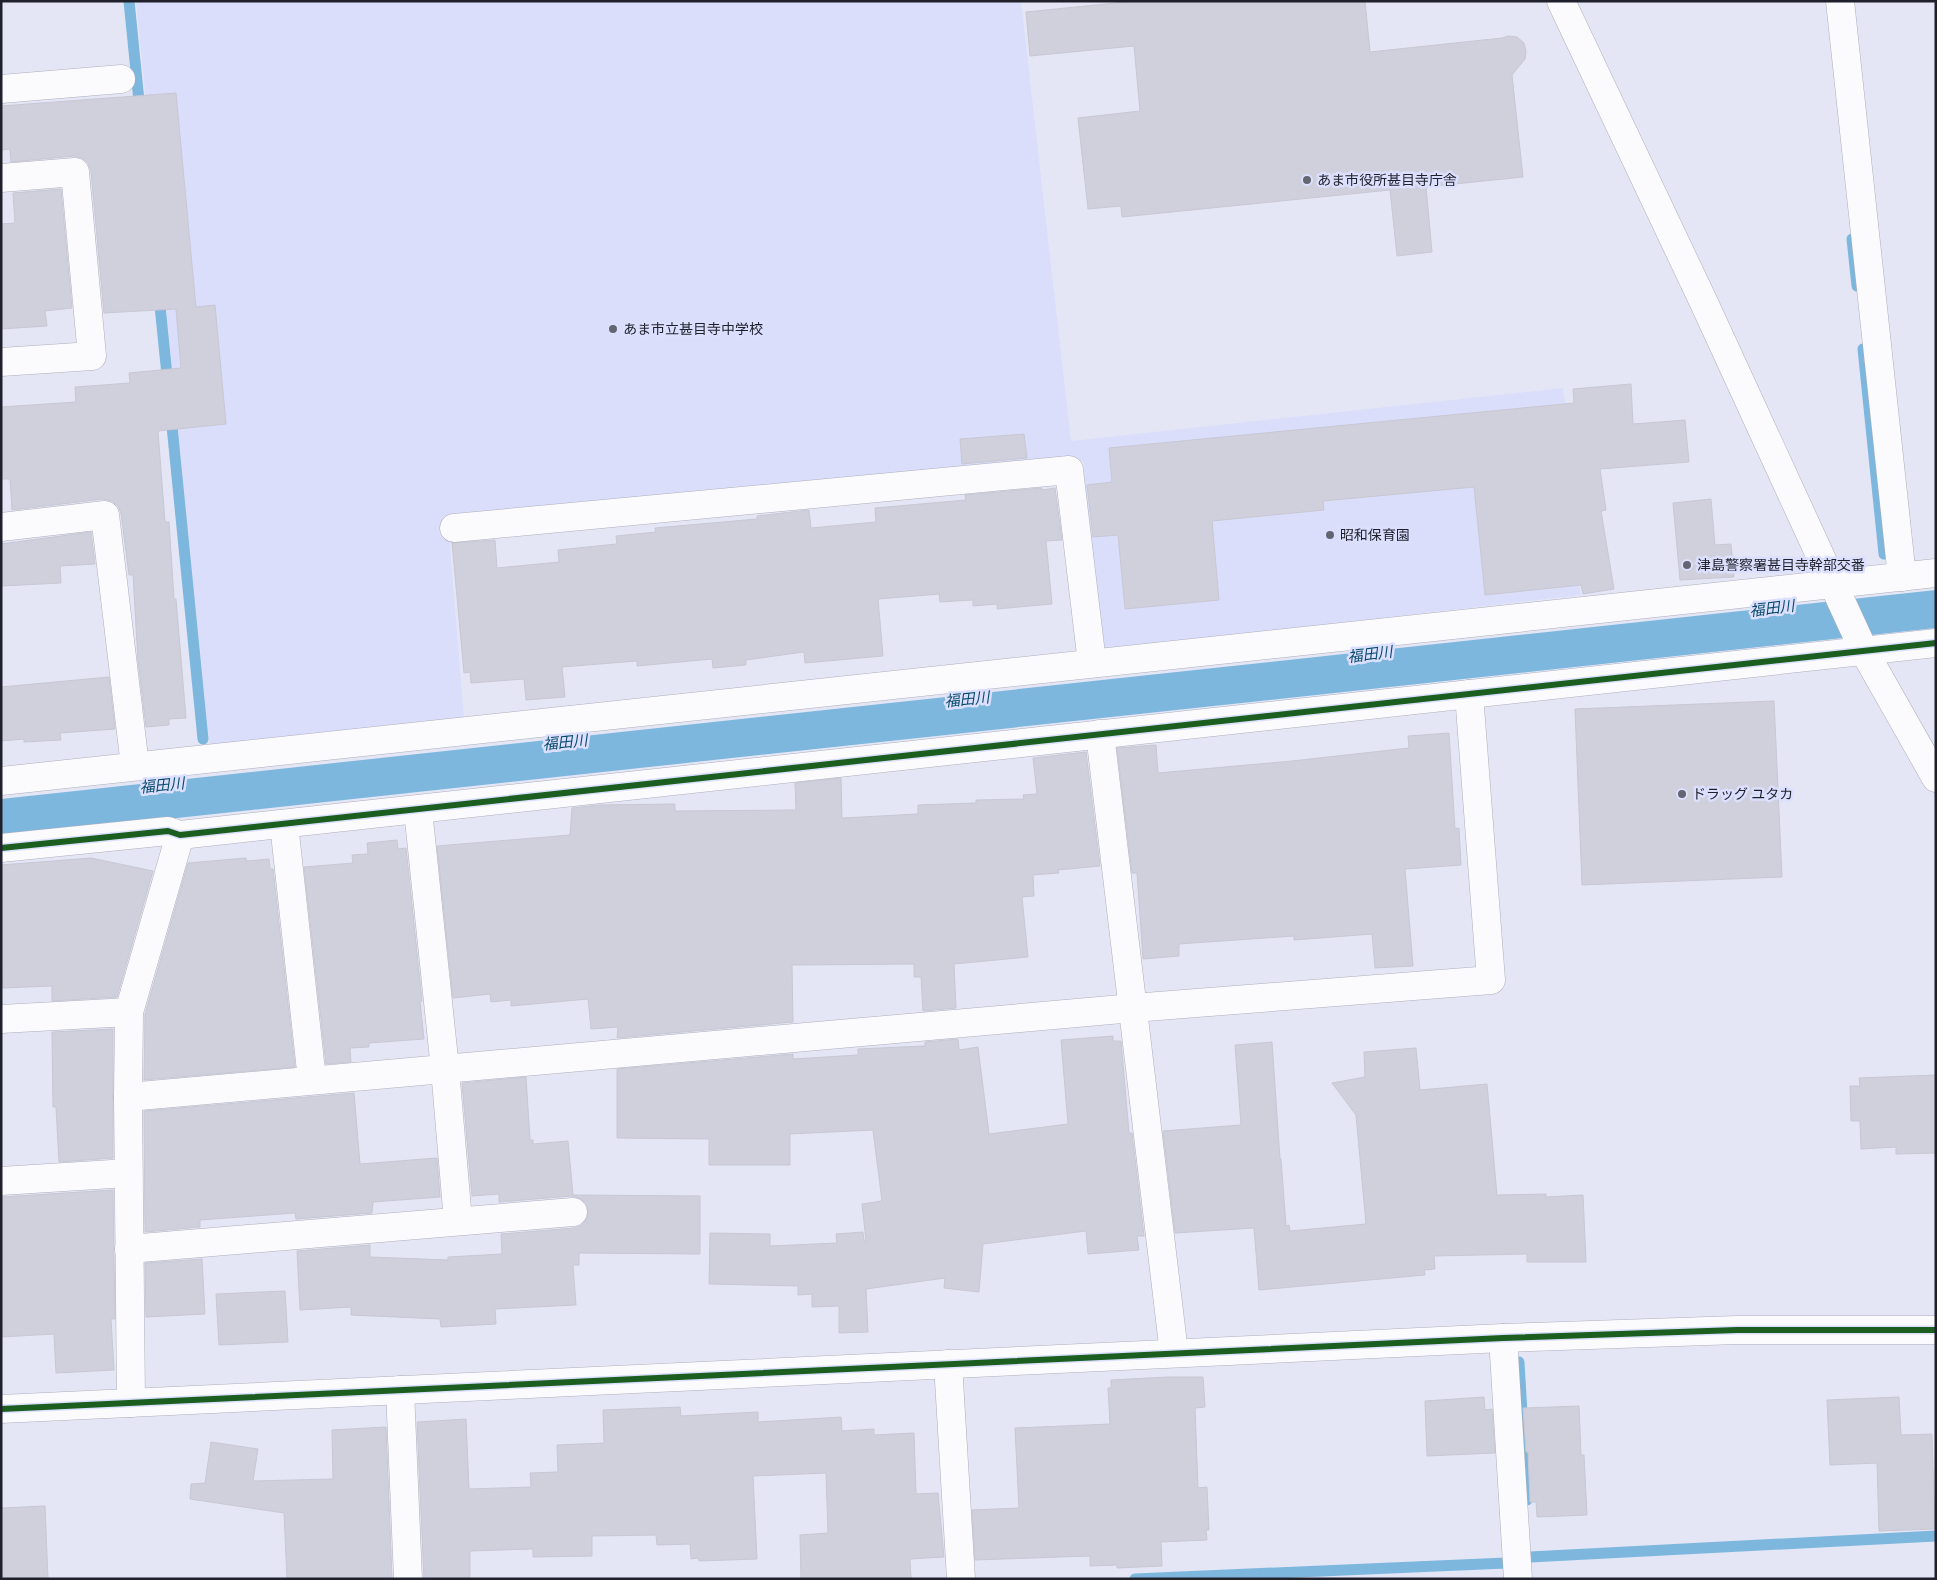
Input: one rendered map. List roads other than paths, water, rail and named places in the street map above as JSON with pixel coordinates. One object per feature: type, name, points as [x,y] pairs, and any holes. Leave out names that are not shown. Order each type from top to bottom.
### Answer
[{"type":"street","points":[[1561,1],[1660,209],[1864,651],[1936,778]]},
{"type":"street","points":[[1840,1],[1902,577]]},
{"type":"street","points":[[1,89],[121,79]]},
{"type":"street","points":[[1,178],[76,172],[92,356],[1,362]]},
{"type":"street","points":[[454,528],[1069,470],[1092,663]]},
{"type":"street","points":[[1,527],[105,515],[135,766]]},
{"type":"street","points":[[1,780],[1092,663],[1837,590],[1902,577],[1936,573]]},
{"type":"street","points":[[1,848],[168,831],[180,835],[418,810],[1936,643]]},
{"type":"street","points":[[128,1097],[1133,1008],[1491,980],[1469,694]]},
{"type":"street","points":[[1100,734],[1174,1353]]},
{"type":"street","points":[[418,810],[445,1069],[458,1222]]},
{"type":"street","points":[[284,824],[312,1080]]},
{"type":"street","points":[[131,1402],[128,1174],[129,1012],[180,835]]},
{"type":"street","points":[[1,1019],[129,1012]]},
{"type":"street","points":[[1,1181],[128,1174]]},
{"type":"street","points":[[129,1249],[573,1212]]},
{"type":"street","points":[[1,1409],[1503,1338],[1737,1330],[1936,1330]]},
{"type":"street","points":[[1503,1338],[1518,1579]]},
{"type":"street","points":[[948,1364],[961,1579]]},
{"type":"street","points":[[400,1390],[408,1579]]},
{"type":"water","name":"福田川","points":[[1936,590],[1936,628],[1,837],[1,799]]},
{"type":"waterway","points":[[129,1],[140,111]]},
{"type":"waterway","points":[[1852,239],[1857,286]]},
{"type":"waterway","points":[[159,296],[168,385]]},
{"type":"waterway","points":[[1863,349],[1884,554]]},
{"type":"waterway","points":[[171,416],[203,739]]},
{"type":"waterway","points":[[1519,1362],[1527,1500]]},
{"type":"waterway","points":[[1530,1557],[1936,1536]]},
{"type":"waterway","points":[[1135,1579],[1506,1563]]},
{"type":"place","name":"あま市役所甚目寺庁舎","points":[[1307,180]]},
{"type":"place","name":"あま市立甚目寺中学校","points":[[613,329]]},
{"type":"place","name":"昭和保育園","points":[[1330,535]]},
{"type":"place","name":"津島警察署甚目寺幹部交番","points":[[1687,565]]},
{"type":"place","name":"ドラッグ ユタカ","points":[[1682,794]]}]
